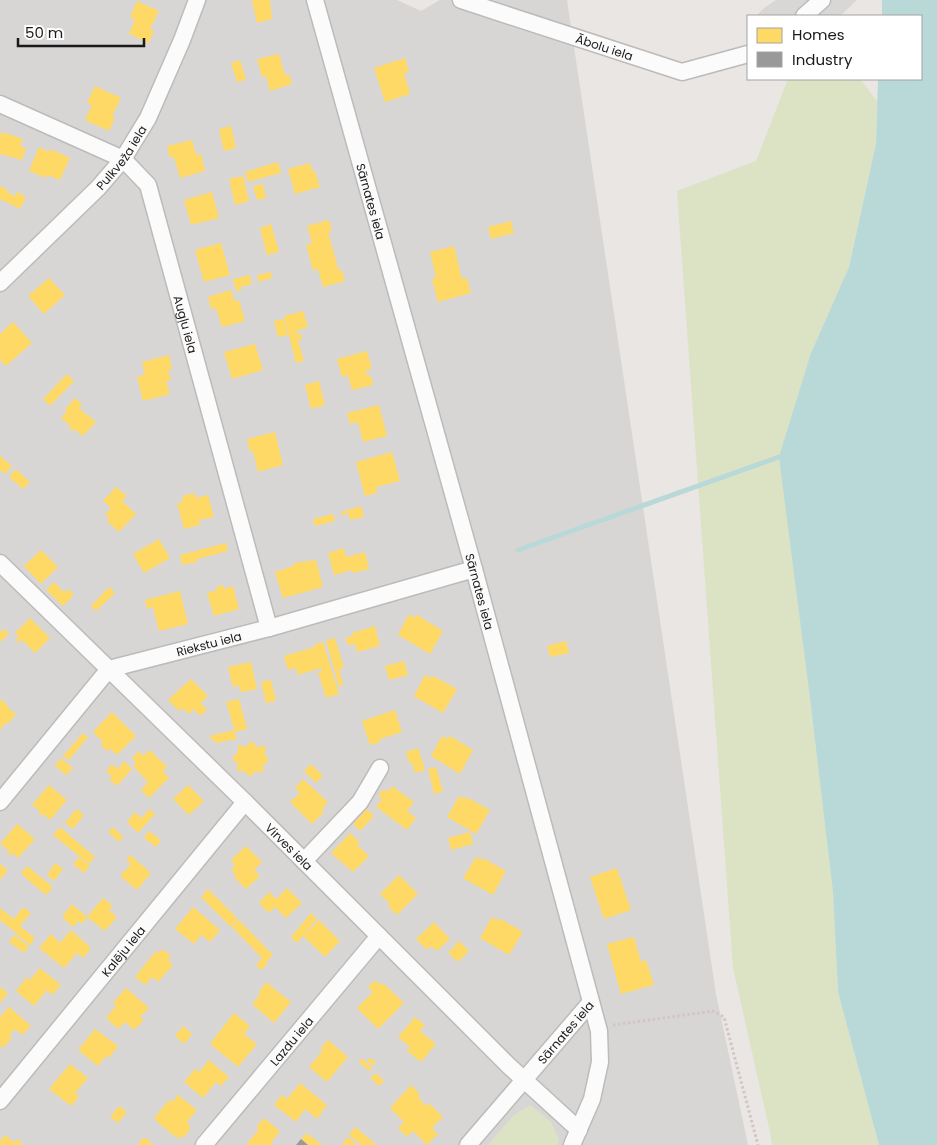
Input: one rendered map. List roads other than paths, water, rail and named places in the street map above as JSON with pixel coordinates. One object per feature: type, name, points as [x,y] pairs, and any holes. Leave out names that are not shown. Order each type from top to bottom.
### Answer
[{"type":"street","name":"Pulkveža iela","points":[[0,284],[98,188],[123,159],[148,118],[197,0]]},
{"type":"street","name":"Sārnates iela","points":[[315,0],[474,569],[591,1002],[468,1145]]},
{"type":"street","name":"Ābolu iela","points":[[461,0],[682,72],[747,54]]},
{"type":"street","points":[[805,15],[822,0]]},
{"type":"street","name":"Augļu iela","points":[[0,104],[123,159],[148,185],[269,628]]},
{"type":"street","name":"Virves iela","points":[[0,563],[246,802],[523,1079],[576,1138],[592,1099],[600,1062],[599,1031],[591,1002]]},
{"type":"street","name":"Riekstu iela","points":[[109,669],[269,628],[474,569]]},
{"type":"street","points":[[0,802],[109,669]]},
{"type":"street","points":[[304,861],[360,802],[380,768]]},
{"type":"street","name":"Kalēju iela","points":[[0,1102],[246,802]]},
{"type":"street","name":"Lazdu iela","points":[[204,1145],[379,936]]},
{"type":"water","points":[[882,0],[937,0],[937,1145],[879,1145],[838,992],[833,892],[779,457],[811,353],[849,267],[876,144],[878,80],[922,80],[922,15],[882,15]]},
{"type":"waterway","points":[[518,550],[779,457],[784,457]]}]
